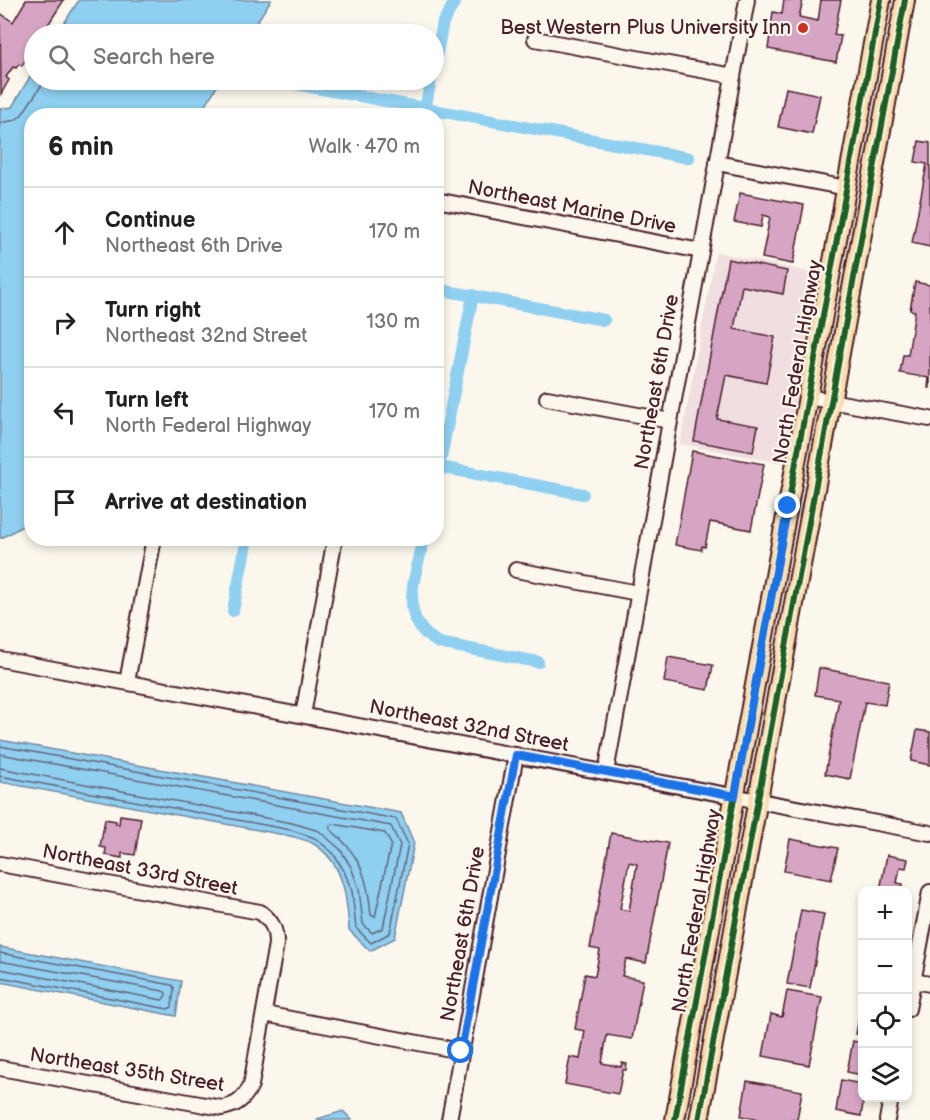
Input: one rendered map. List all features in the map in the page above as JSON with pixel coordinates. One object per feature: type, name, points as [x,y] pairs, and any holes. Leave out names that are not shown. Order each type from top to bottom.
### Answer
[{"type":"main road","name":"North Federal Highway","points":[[675,1120],[881,0]]},
{"type":"main road","name":"North Federal Highway","points":[[699,1120],[905,0]]},
{"type":"street","name":"Northeast 6th Drive","points":[[606,772],[747,0]]},
{"type":"street","points":[[535,39],[733,76]]},
{"type":"street","points":[[717,163],[847,188]]},
{"type":"street","name":"Northeast Marine Drive","points":[[444,202],[701,251]]},
{"type":"street","points":[[547,398],[670,421]]},
{"type":"street","points":[[808,398],[930,419]]},
{"type":"street","points":[[127,682],[152,546]]},
{"type":"street","points":[[303,715],[334,546]]},
{"type":"street","points":[[516,570],[638,593]]},
{"type":"street","name":"Northeast 32nd Street","points":[[0,659],[930,833]]},
{"type":"street","name":"Northeast 6th Drive","points":[[448,1120],[516,755]]},
{"type":"street","name":"Northeast 33rd Street","points":[[0,864],[260,912],[270,920],[276,931],[276,944],[264,1014]]},
{"type":"street","points":[[911,994],[930,892]]},
{"type":"street","points":[[913,981],[930,984]]},
{"type":"street","points":[[264,1014],[461,1051]]},
{"type":"street","name":"Northeast 35th Street","points":[[0,1068],[222,1108],[235,1105],[245,1097],[251,1085],[264,1014]]},
{"type":"street","points":[[887,1120],[890,1102]]},
{"type":"shaded area","points":[[716,252],[824,275],[788,464],[680,444]]},
{"type":"water","points":[[79,0],[271,0],[255,24],[63,24]]},
{"type":"water","points":[[24,87],[24,90],[215,90],[203,108],[24,108],[24,525],[0,538],[0,109],[12,107]]},
{"type":"water","points":[[0,740],[401,813],[414,843],[395,938],[370,951],[349,930],[342,881],[331,860],[312,843],[290,836],[0,782]]},
{"type":"water","points":[[0,947],[181,981],[176,1016],[0,982]]},
{"type":"water","points":[[343,1111],[352,1120],[317,1120],[317,1119]]},
{"type":"building","points":[[26,0],[64,0],[48,24],[24,24],[24,62],[22,66],[19,64],[16,68],[13,67],[6,77],[9,80],[1,94],[0,13],[13,22]]},
{"type":"building","name":"Best Western Plus University Inn","points":[[784,0],[803,0],[799,17],[818,21],[821,0],[841,0],[834,35],[841,36],[836,62],[768,49],[773,12],[782,14]]},
{"type":"building","points":[[786,88],[820,95],[812,134],[778,127]]},
{"type":"building","points":[[919,141],[930,143],[930,247],[912,243],[927,164],[915,162]]},
{"type":"building","points":[[740,193],[804,205],[793,264],[762,258],[770,217],[763,215],[761,227],[734,222]]},
{"type":"building","points":[[728,259],[787,271],[783,294],[742,286],[734,329],[775,337],[766,383],[726,375],[717,419],[758,426],[753,452],[694,441]]},
{"type":"building","points":[[915,282],[930,285],[930,388],[928,388],[929,378],[900,373],[903,355],[908,355],[915,311],[910,310]]},
{"type":"building","points":[[692,451],[764,464],[751,530],[710,522],[705,547],[702,546],[701,550],[675,545]]},
{"type":"building","points":[[668,657],[713,665],[708,690],[664,682]]},
{"type":"building","points":[[819,668],[889,681],[885,705],[865,702],[850,779],[825,774],[839,699],[815,695]]},
{"type":"building","points":[[917,730],[930,732],[930,765],[911,761]]},
{"type":"building","points":[[120,815],[141,818],[135,855],[122,853],[122,858],[105,855],[106,848],[100,847],[105,819],[116,821],[116,824],[119,824]]},
{"type":"building","points":[[611,833],[668,843],[646,963],[626,959],[622,976],[643,980],[632,1039],[607,1035],[602,1063],[621,1067],[622,1063],[627,1064],[626,1070],[623,1070],[618,1094],[565,1084],[570,1057],[580,1059],[585,1031],[575,1029],[585,974],[595,976],[600,950],[590,948]],"holes":[[[629,862],[637,864],[629,911],[620,909]]]},
{"type":"building","points":[[790,839],[838,848],[831,880],[784,871]]},
{"type":"building","points":[[887,855],[908,859],[906,868],[900,867],[897,883],[903,884],[903,886],[881,886]]},
{"type":"building","points":[[801,910],[824,914],[810,988],[787,984]]},
{"type":"building","points":[[787,991],[822,997],[809,1065],[763,1056],[771,1014],[782,1017]]},
{"type":"building","points":[[853,1041],[858,1042],[858,1074],[847,1072]]},
{"type":"building","points":[[841,1080],[858,1083],[858,1102],[863,1102],[861,1116],[836,1111]]},
{"type":"building","points":[[747,1081],[802,1091],[797,1120],[761,1120],[741,1116]]},
{"type":"waterway","points":[[443,24],[456,0]]},
{"type":"waterway","points":[[327,90],[423,108]]},
{"type":"waterway","points":[[425,108],[429,90]]},
{"type":"waterway","points":[[444,112],[689,158]]},
{"type":"waterway","points":[[444,290],[604,320]]},
{"type":"waterway","points":[[444,442],[473,295]]},
{"type":"waterway","points":[[444,468],[583,494]]},
{"type":"waterway","points":[[233,611],[245,546]]},
{"type":"waterway","points":[[422,546],[412,596],[417,622],[425,633],[439,643],[538,662]]},
{"type":"cycle path","points":[[675,1120],[881,0]]},
{"type":"cycle path","points":[[699,1120],[905,0]]},
{"type":"place","name":"Best Western Plus University Inn","points":[[803,28]]},
{"type":"route","points":[[461,1051],[516,755],[735,796],[788,506]]}]
